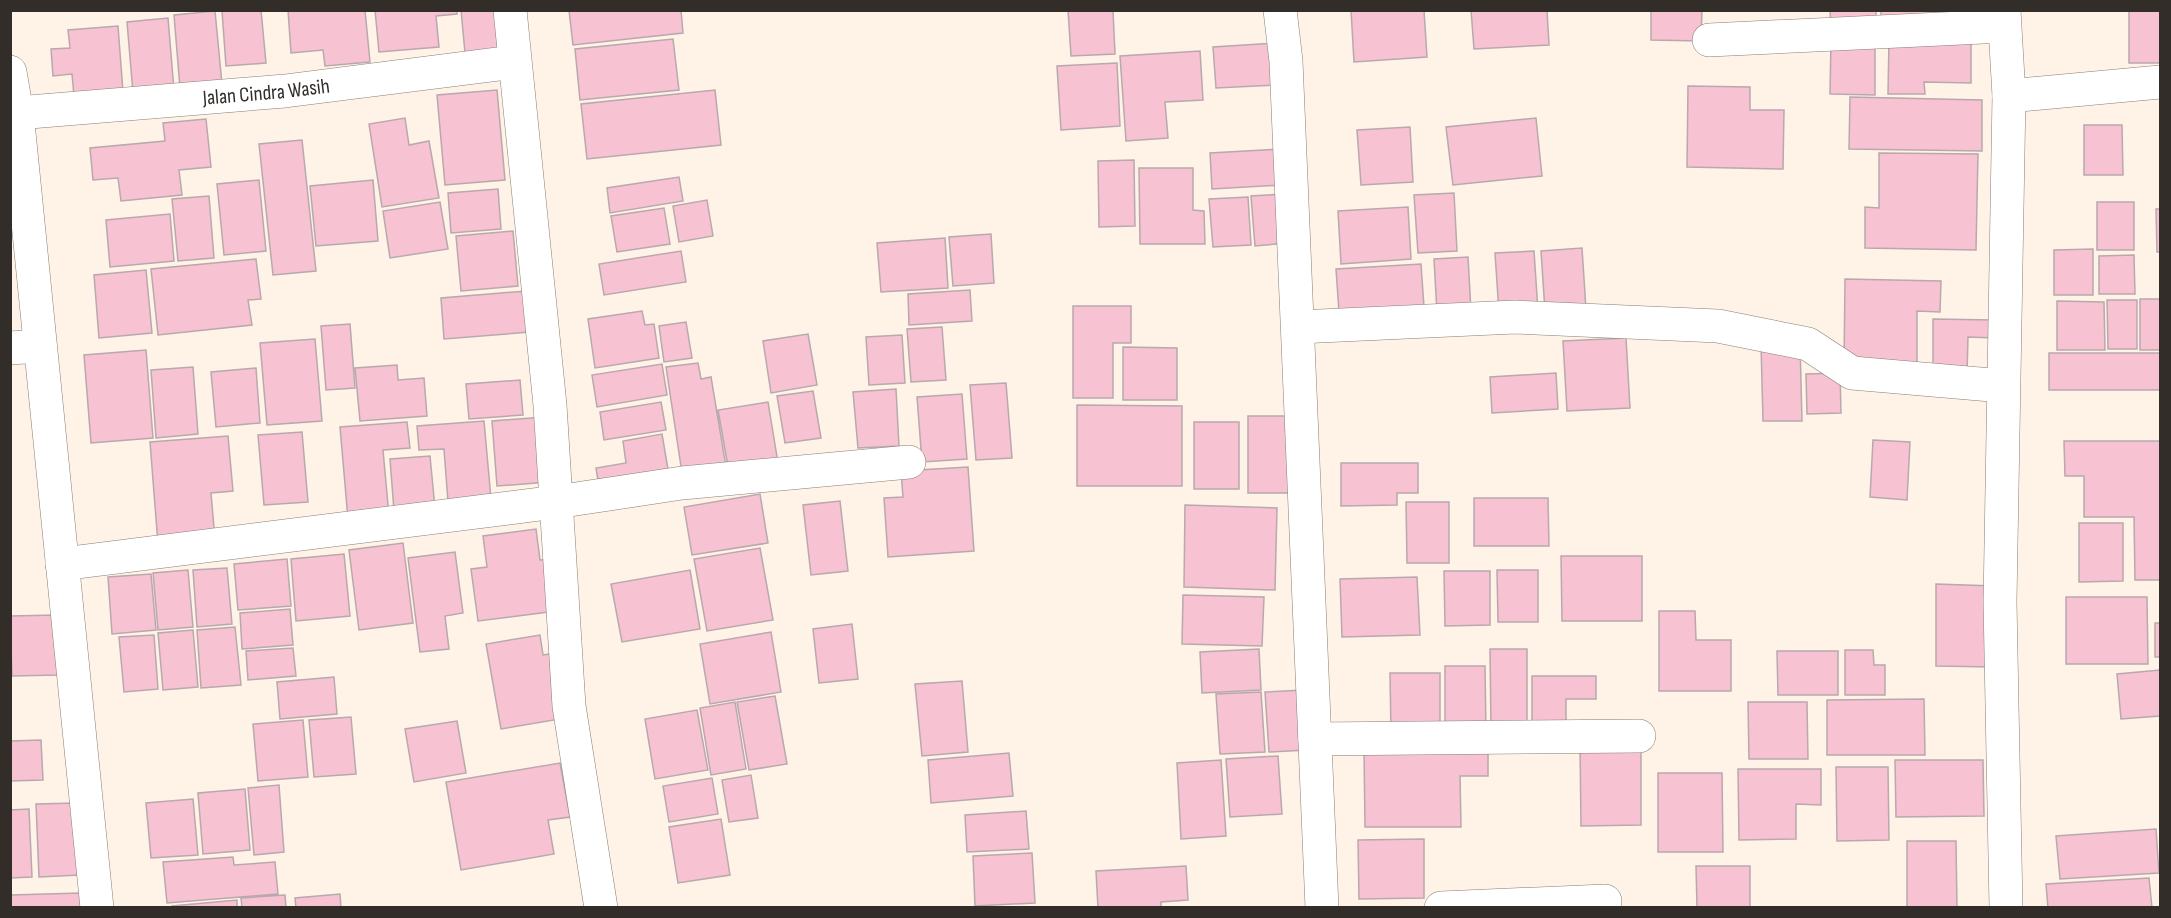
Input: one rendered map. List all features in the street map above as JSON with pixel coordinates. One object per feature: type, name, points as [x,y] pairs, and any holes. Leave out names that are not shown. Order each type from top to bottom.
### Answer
[{"type":"street","points":[[510,10],[550,405],[569,706],[601,908]]},
{"type":"street","points":[[1280,10],[1286,61],[1322,908]]},
{"type":"street","points":[[1709,40],[2004,18],[2009,96],[2000,602],[2006,908]]},
{"type":"street","name":"Jalan Cindra Wasih","points":[[17,113],[285,91],[514,62]]},
{"type":"street","points":[[10,72],[17,113],[25,347],[62,564],[97,908]]},
{"type":"street","points":[[2009,96],[2160,82]]},
{"type":"street","points":[[1298,327],[1515,317],[1718,326],[1808,344],[1852,373],[2004,386]]},
{"type":"street","points":[[62,564],[556,502],[682,483],[909,462]]},
{"type":"street","points":[[1315,739],[1639,736]]},
{"type":"street","points":[[1441,908],[1605,901]]},
{"type":"building","points":[[261,10],[266,63],[226,66],[222,11]]},
{"type":"building","points":[[288,10],[365,10],[370,62],[325,66],[323,50],[291,53]]},
{"type":"building","points":[[375,10],[457,10],[457,14],[436,16],[439,47],[379,52]]},
{"type":"building","points":[[461,10],[503,10],[507,50],[465,53]]},
{"type":"building","points":[[569,10],[681,10],[683,33],[573,45]]},
{"type":"building","points":[[1068,10],[1113,10],[1115,54],[1071,56]]},
{"type":"building","points":[[1351,10],[1424,10],[1427,57],[1354,62]]},
{"type":"building","points":[[1471,10],[1547,10],[1549,45],[1474,49]]},
{"type":"building","points":[[1651,10],[1702,10],[1701,41],[1651,40]]},
{"type":"building","points":[[1830,10],[1876,10],[1876,26],[1831,27]]},
{"type":"building","points":[[1881,10],[1972,10],[1972,23],[1881,26]]},
{"type":"building","points":[[2129,10],[2160,10],[2160,63],[2129,63]]},
{"type":"building","points":[[215,11],[222,84],[180,88],[174,15]]},
{"type":"building","points":[[168,18],[174,90],[133,93],[127,22]]},
{"type":"building","points":[[118,26],[123,92],[74,96],[72,74],[53,76],[51,49],[70,48],[68,30]]},
{"type":"building","points":[[673,39],[679,90],[580,100],[575,49]]},
{"type":"building","points":[[1889,39],[1971,40],[1971,83],[1924,82],[1925,94],[1888,94]]},
{"type":"building","points":[[1831,40],[1875,41],[1875,95],[1830,94]]},
{"type":"building","points":[[1275,43],[1277,85],[1216,88],[1213,47]]},
{"type":"building","points":[[1200,51],[1203,100],[1165,102],[1168,138],[1126,141],[1120,56]]},
{"type":"building","points":[[1117,63],[1120,126],[1061,130],[1057,66]]},
{"type":"building","points":[[1688,86],[1750,87],[1750,110],[1784,110],[1783,169],[1687,167]]},
{"type":"building","points":[[497,90],[505,180],[445,185],[437,95]]},
{"type":"building","points":[[715,90],[721,145],[587,159],[581,104]]},
{"type":"building","points":[[1850,97],[1982,100],[1982,151],[1849,149]]},
{"type":"building","points":[[405,118],[409,145],[429,141],[439,198],[382,207],[369,124]]},
{"type":"building","points":[[1536,118],[1542,176],[1453,185],[1446,127]]},
{"type":"building","points":[[206,119],[211,167],[179,170],[182,195],[121,201],[118,178],[93,180],[90,148],[165,141],[163,123]]},
{"type":"building","points":[[2084,125],[2122,125],[2123,175],[2084,175]]},
{"type":"building","points":[[1410,127],[1413,182],[1361,185],[1357,130]]},
{"type":"building","points":[[302,140],[316,271],[273,275],[259,144]]},
{"type":"building","points":[[1279,149],[1281,185],[1212,189],[1210,153]]},
{"type":"building","points":[[1879,153],[1978,154],[1976,250],[1865,248],[1865,207],[1879,208]]},
{"type":"building","points":[[1134,160],[1135,226],[1099,227],[1098,161]]},
{"type":"building","points":[[1139,168],[1193,168],[1193,210],[1204,211],[1205,244],[1140,244]]},
{"type":"building","points":[[679,177],[683,201],[610,213],[607,188]]},
{"type":"building","points":[[259,180],[266,251],[224,255],[217,184]]},
{"type":"building","points":[[373,180],[378,241],[316,246],[310,186]]},
{"type":"building","points":[[498,189],[501,229],[451,233],[448,193]]},
{"type":"building","points":[[1454,193],[1457,251],[1418,253],[1414,195]]},
{"type":"building","points":[[1284,194],[1287,243],[1255,246],[1251,196]]},
{"type":"building","points":[[209,196],[214,258],[178,261],[172,199]]},
{"type":"building","points":[[1248,197],[1251,245],[1213,247],[1209,199]]},
{"type":"building","points":[[707,200],[713,236],[679,242],[673,206]]},
{"type":"building","points":[[440,202],[448,249],[390,258],[383,211]]},
{"type":"building","points":[[2097,202],[2134,202],[2134,250],[2097,250]]},
{"type":"building","points":[[1408,207],[1411,259],[1341,264],[1338,211]]},
{"type":"building","points":[[664,208],[670,244],[617,252],[611,216]]},
{"type":"building","points":[[2156,209],[2160,209],[2160,252],[2157,252]]},
{"type":"building","points":[[170,214],[174,261],[110,267],[106,220]]},
{"type":"building","points":[[513,231],[518,286],[461,291],[456,236]]},
{"type":"building","points":[[991,234],[994,283],[953,286],[949,237]]},
{"type":"building","points":[[945,238],[948,288],[881,292],[877,243]]},
{"type":"building","points":[[1582,248],[1586,309],[1545,311],[1541,251]]},
{"type":"building","points":[[2093,249],[2093,295],[2054,295],[2054,250]]},
{"type":"building","points":[[681,251],[686,282],[604,295],[599,264]]},
{"type":"building","points":[[1534,251],[1538,311],[1499,313],[1495,253]]},
{"type":"building","points":[[2134,255],[2135,294],[2099,294],[2099,256]]},
{"type":"building","points":[[1468,257],[1471,311],[1437,313],[1434,259]]},
{"type":"building","points":[[256,259],[261,299],[248,300],[252,325],[158,335],[151,269]]},
{"type":"building","points":[[1421,264],[1424,307],[1339,312],[1336,269]]},
{"type":"building","points":[[146,270],[152,333],[99,338],[94,275]]},
{"type":"building","points":[[1845,279],[1941,281],[1940,312],[1917,311],[1917,367],[1844,366]]},
{"type":"building","points":[[970,290],[972,321],[909,325],[908,294]]},
{"type":"building","points":[[526,291],[530,332],[444,339],[441,298]]},
{"type":"building","points":[[2140,299],[2160,299],[2160,350],[2140,350]]},
{"type":"building","points":[[2107,300],[2137,300],[2137,349],[2108,349]]},
{"type":"building","points":[[2057,301],[2104,302],[2105,350],[2057,350]]},
{"type":"building","points":[[1073,306],[1131,306],[1131,343],[1113,343],[1113,398],[1073,398]]},
{"type":"building","points":[[642,311],[645,325],[654,324],[659,358],[595,368],[588,319]]},
{"type":"building","points":[[1933,319],[1994,320],[1994,338],[1968,337],[1967,375],[1933,374]]},
{"type":"building","points":[[686,322],[692,358],[664,362],[659,326]]},
{"type":"building","points":[[350,324],[355,388],[326,390],[321,326]]},
{"type":"building","points":[[942,327],[946,380],[911,382],[907,329]]},
{"type":"building","points":[[808,334],[817,385],[771,393],[763,341]]},
{"type":"building","points":[[902,335],[905,383],[869,385],[866,337]]},
{"type":"building","points":[[1626,338],[1630,408],[1567,411],[1563,341]]},
{"type":"building","points":[[315,339],[322,421],[267,425],[260,343]]},
{"type":"building","points":[[1800,344],[1802,421],[1763,421],[1761,345]]},
{"type":"building","points":[[1123,347],[1177,348],[1177,400],[1123,400]]},
{"type":"building","points":[[146,350],[153,438],[91,443],[84,355]]},
{"type":"building","points":[[2049,353],[2160,353],[2160,390],[2049,390]]},
{"type":"building","points":[[698,363],[701,379],[711,377],[726,467],[682,473],[666,367]]},
{"type":"building","points":[[662,364],[667,395],[597,407],[592,375]]},
{"type":"building","points":[[397,365],[398,380],[424,378],[427,416],[360,421],[355,368]]},
{"type":"building","points":[[193,367],[198,434],[156,438],[151,370]]},
{"type":"building","points":[[256,368],[260,423],[216,427],[211,372]]},
{"type":"building","points":[[1556,373],[1558,409],[1492,413],[1490,377]]},
{"type":"building","points":[[1840,373],[1841,413],[1807,414],[1806,374]]},
{"type":"building","points":[[520,380],[523,415],[469,419],[466,384]]},
{"type":"building","points":[[1006,383],[1012,458],[976,460],[970,385]]},
{"type":"building","points":[[896,389],[899,446],[858,448],[853,392]]},
{"type":"building","points":[[813,391],[821,438],[785,443],[777,396]]},
{"type":"building","points":[[962,394],[967,459],[922,462],[917,397]]},
{"type":"building","points":[[661,402],[666,430],[604,440],[600,412]]},
{"type":"building","points":[[768,402],[779,469],[730,478],[718,410]]},
{"type":"building","points":[[1077,405],[1182,406],[1182,486],[1077,486]]},
{"type":"building","points":[[1248,416],[1296,416],[1296,493],[1248,493]]},
{"type":"building","points":[[544,417],[549,482],[497,486],[492,421]]},
{"type":"building","points":[[484,421],[491,499],[448,502],[444,449],[419,450],[417,426]]},
{"type":"building","points":[[407,422],[410,448],[383,450],[389,516],[348,519],[340,427]]},
{"type":"building","points":[[1194,422],[1239,422],[1239,489],[1194,489]]},
{"type":"building","points":[[302,432],[308,502],[264,505],[258,435]]},
{"type":"building","points":[[662,434],[670,481],[600,492],[596,468],[626,463],[623,441]]},
{"type":"building","points":[[228,436],[233,491],[211,493],[215,540],[158,544],[150,442]]},
{"type":"building","points":[[1873,440],[1910,442],[1907,500],[1870,497]]},
{"type":"building","points":[[2064,441],[2160,441],[2160,580],[2135,580],[2134,517],[2084,517],[2084,476],[2065,476]]},
{"type":"building","points":[[430,456],[435,508],[394,511],[390,459]]},
{"type":"building","points":[[1341,463],[1418,463],[1418,493],[1397,493],[1397,505],[1341,506]]},
{"type":"building","points":[[968,467],[974,551],[888,557],[884,498],[903,497],[901,471]]},
{"type":"building","points":[[760,494],[768,543],[692,555],[684,507]]},
{"type":"building","points":[[1474,498],[1548,498],[1549,546],[1474,546]]},
{"type":"building","points":[[840,501],[848,571],[811,575],[803,505]]},
{"type":"building","points":[[1406,502],[1449,502],[1449,563],[1407,563]]},
{"type":"building","points":[[1185,505],[1277,508],[1275,590],[1184,587]]},
{"type":"building","points":[[2079,523],[2123,523],[2123,581],[2079,582]]},
{"type":"building","points":[[536,529],[540,560],[550,559],[556,611],[478,621],[471,569],[487,567],[483,536]]},
{"type":"building","points":[[403,543],[413,623],[359,630],[349,550]]},
{"type":"building","points":[[760,548],[773,620],[707,631],[694,559]]},
{"type":"building","points":[[455,552],[463,613],[445,616],[449,649],[420,652],[408,558]]},
{"type":"building","points":[[344,554],[350,616],[296,621],[291,559]]},
{"type":"building","points":[[1561,556],[1642,556],[1642,621],[1562,621]]},
{"type":"building","points":[[287,559],[291,606],[238,610],[234,564]]},
{"type":"building","points":[[227,568],[232,624],[197,627],[193,570]]},
{"type":"building","points":[[188,570],[193,627],[158,630],[153,573]]},
{"type":"building","points":[[690,570],[700,629],[622,642],[611,584]]},
{"type":"building","points":[[1497,570],[1538,570],[1538,622],[1498,622]]},
{"type":"building","points":[[1444,571],[1490,571],[1490,625],[1445,626]]},
{"type":"building","points":[[151,574],[156,630],[112,634],[108,577]]},
{"type":"building","points":[[1417,577],[1420,635],[1342,637],[1340,579]]},
{"type":"building","points":[[1936,584],[1994,586],[1993,667],[1936,666]]},
{"type":"building","points":[[1183,595],[1264,597],[1262,646],[1182,644]]},
{"type":"building","points":[[2066,597],[2147,597],[2148,664],[2066,664]]},
{"type":"building","points":[[290,609],[293,645],[242,649],[240,613]]},
{"type":"building","points":[[1659,611],[1695,611],[1696,640],[1731,640],[1731,691],[1659,691]]},
{"type":"building","points":[[57,615],[59,675],[12,676],[10,616]]},
{"type":"building","points":[[2155,623],[2160,623],[2160,657],[2155,657]]},
{"type":"building","points":[[852,624],[858,679],[819,683],[813,629]]},
{"type":"building","points":[[235,627],[241,685],[201,688],[197,630]]},
{"type":"building","points":[[193,630],[198,687],[163,690],[158,633]]},
{"type":"building","points":[[771,632],[781,692],[710,704],[700,644]]},
{"type":"building","points":[[154,635],[158,689],[124,692],[119,637]]},
{"type":"building","points":[[540,635],[543,655],[555,653],[566,718],[501,729],[486,644]]},
{"type":"building","points":[[293,648],[296,676],[248,680],[246,651]]},
{"type":"building","points":[[1259,649],[1261,690],[1202,693],[1200,652]]},
{"type":"building","points":[[1490,649],[1527,649],[1527,727],[1491,728]]},
{"type":"building","points":[[1845,650],[1873,650],[1874,665],[1885,665],[1885,695],[1845,695]]},
{"type":"building","points":[[1777,651],[1838,651],[1838,695],[1778,695]]},
{"type":"building","points":[[1445,666],[1485,666],[1486,734],[1445,734]]},
{"type":"building","points":[[2160,670],[2160,716],[2121,719],[2117,674]]},
{"type":"building","points":[[1390,673],[1440,673],[1440,734],[1391,734]]},
{"type":"building","points":[[1532,676],[1596,676],[1596,699],[1566,699],[1566,734],[1532,734]]},
{"type":"building","points":[[334,677],[337,714],[280,719],[277,682]]},
{"type":"building","points":[[962,681],[968,752],[922,756],[915,684]]},
{"type":"building","points":[[1303,690],[1307,750],[1269,752],[1265,692]]},
{"type":"building","points":[[1261,692],[1265,752],[1220,754],[1216,694]]},
{"type":"building","points":[[775,696],[787,764],[749,770],[737,702]]},
{"type":"building","points":[[1924,699],[1925,755],[1827,755],[1827,700]]},
{"type":"building","points":[[735,702],[746,769],[711,775],[700,708]]},
{"type":"building","points":[[1748,702],[1807,702],[1808,759],[1749,759]]},
{"type":"building","points":[[697,710],[708,770],[655,779],[645,719]]},
{"type":"building","points":[[351,717],[356,774],[314,777],[309,720]]},
{"type":"building","points":[[303,720],[308,777],[258,781],[253,724]]},
{"type":"building","points":[[457,721],[466,773],[414,782],[405,729]]},
{"type":"building","points":[[41,740],[43,780],[10,781],[10,741]]},
{"type":"building","points":[[1580,745],[1641,745],[1641,825],[1581,826]]},
{"type":"building","points":[[1488,749],[1488,776],[1460,776],[1461,827],[1365,827],[1364,750]]},
{"type":"building","points":[[1009,753],[1013,796],[931,803],[928,760]]},
{"type":"building","points":[[1278,756],[1282,814],[1230,817],[1226,759]]},
{"type":"building","points":[[1221,760],[1226,836],[1181,839],[1177,763]]},
{"type":"building","points":[[1895,760],[1983,760],[1984,816],[1896,817]]},
{"type":"building","points":[[560,763],[570,817],[548,820],[554,854],[461,870],[446,782]]},
{"type":"building","points":[[1836,767],[1888,767],[1889,840],[1837,841]]},
{"type":"building","points":[[1738,769],[1821,769],[1821,805],[1796,804],[1796,839],[1739,840]]},
{"type":"building","points":[[1658,773],[1722,773],[1723,852],[1658,852]]},
{"type":"building","points":[[751,775],[758,818],[729,822],[722,780]]},
{"type":"building","points":[[712,778],[718,814],[669,822],[663,786]]},
{"type":"building","points":[[279,785],[284,852],[254,855],[248,788]]},
{"type":"building","points":[[245,789],[250,850],[203,854],[198,793]]},
{"type":"building","points":[[193,799],[198,855],[151,858],[146,803]]},
{"type":"building","points":[[77,803],[80,875],[39,877],[36,804]]},
{"type":"building","points":[[29,809],[32,877],[10,878],[10,810]]},
{"type":"building","points":[[1026,811],[1029,849],[967,852],[965,815]]},
{"type":"building","points":[[721,819],[730,875],[678,883],[669,827]]},
{"type":"building","points":[[2156,829],[2159,873],[2060,879],[2056,836]]},
{"type":"building","points":[[1424,839],[1424,898],[1359,899],[1358,840]]},
{"type":"building","points":[[1907,841],[1956,841],[1957,908],[1907,908]]},
{"type":"building","points":[[1032,853],[1035,903],[975,906],[973,856]]},
{"type":"building","points":[[233,857],[234,865],[275,862],[278,894],[167,903],[163,862]]},
{"type":"building","points":[[1186,866],[1188,900],[1161,902],[1161,908],[1098,908],[1096,871]]},
{"type":"building","points":[[1696,866],[1750,866],[1750,908],[1697,908]]},
{"type":"building","points":[[2149,878],[2152,908],[2048,908],[2046,884]]},
{"type":"building","points":[[81,893],[81,908],[10,908],[10,895]]},
{"type":"building","points":[[340,894],[341,908],[296,908],[295,898]]},
{"type":"building","points":[[285,895],[286,908],[242,908],[241,898]]},
{"type":"building","points":[[237,900],[237,908],[172,908],[172,906]]}]
